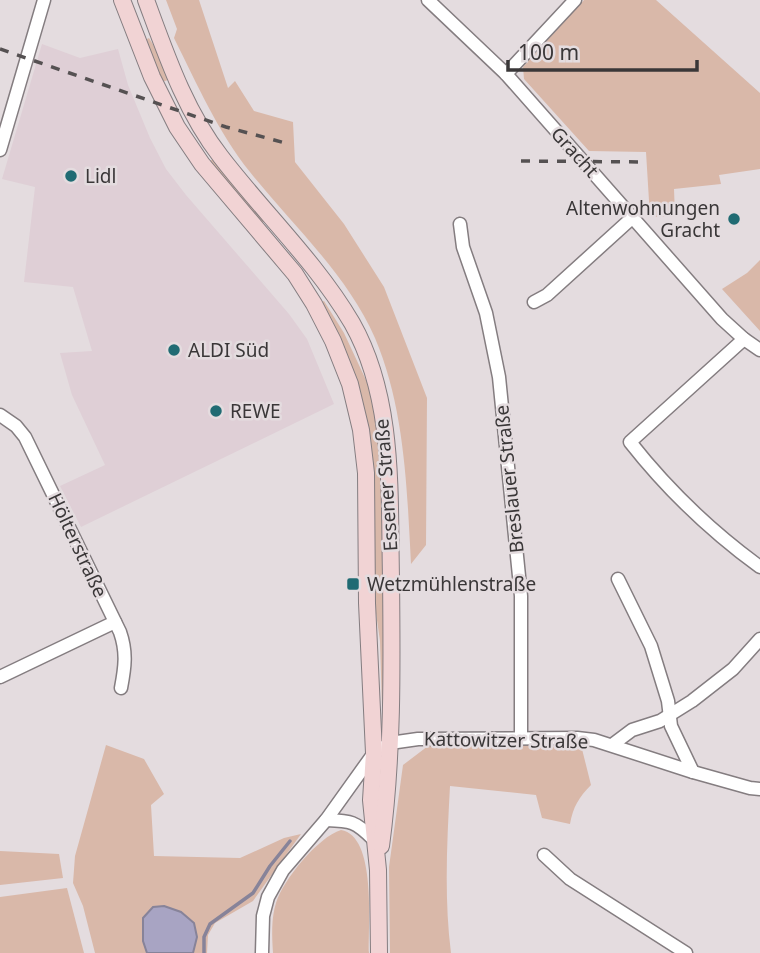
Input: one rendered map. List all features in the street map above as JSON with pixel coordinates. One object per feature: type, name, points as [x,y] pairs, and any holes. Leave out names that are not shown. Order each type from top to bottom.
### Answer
[{"type":"main road","name":"Essener Straße","points":[[122,0],[152,77],[177,127],[202,164],[295,274],[333,341],[349,384],[362,430],[366,473],[367,603],[374,753],[371,800],[378,870]]},
{"type":"main road","name":"Essener Straße","points":[[146,0],[185,99],[196,118],[219,156],[329,287],[353,325],[367,355],[376,385],[389,472],[392,639],[390,743],[378,870],[379,953]]},
{"type":"street","points":[[0,150],[44,0]]},
{"type":"street","name":"Gracht","points":[[428,0],[506,74],[722,319],[760,350]]},
{"type":"street","points":[[506,74],[575,0]]},
{"type":"street","points":[[534,302],[547,295],[633,217]]},
{"type":"street","name":"Breslauer Straße","points":[[460,224],[463,247],[486,313],[499,377],[521,596],[521,738]]},
{"type":"street","points":[[744,339],[630,442],[648,465],[710,526],[760,567]]},
{"type":"street","name":"Hölterstraße","points":[[0,415],[16,426],[25,437],[115,622],[125,646],[126,662],[121,688]]},
{"type":"street","points":[[618,579],[651,646],[671,726],[693,772]]},
{"type":"street","points":[[0,677],[115,622]]},
{"type":"street","points":[[612,745],[632,730],[660,721],[692,701],[733,669],[760,639]]},
{"type":"street","name":"Kattowitzer Straße","points":[[374,753],[390,743],[426,738],[577,738],[612,745],[693,772],[760,789]]},
{"type":"street","points":[[262,953],[263,916],[268,897],[283,870],[326,820],[374,753]]},
{"type":"street","points":[[326,820],[351,821],[373,839]]},
{"type":"street","points":[[544,855],[570,879],[686,953]]},
{"type":"shaded area","points":[[166,0],[199,0],[228,88],[235,81],[254,111],[293,122],[295,162],[344,224],[384,287],[427,398],[426,545],[411,564],[406,478],[399,421],[385,365],[375,338],[350,293],[250,172],[228,141],[174,38],[177,29]]},
{"type":"shaded area","points":[[584,0],[656,0],[760,93],[760,169],[719,175],[721,184],[674,189],[675,216],[650,217],[646,152],[589,151],[524,79],[523,67]]},
{"type":"shaded area","points":[[149,38],[159,54],[168,80],[162,82],[145,40]]},
{"type":"shaded area","points":[[42,44],[80,58],[118,49],[128,85],[166,169],[289,314],[307,339],[334,404],[81,527],[60,486],[105,465],[72,395],[60,353],[92,351],[73,287],[24,282],[35,187],[2,179]]},
{"type":"shaded area","points":[[214,158],[265,220],[261,224],[209,162]]},
{"type":"shaded area","points":[[760,260],[760,331],[722,289],[747,273]]},
{"type":"shaded area","points":[[324,301],[344,333],[372,393],[377,416],[382,482],[384,707],[375,606],[374,492],[320,303]]},
{"type":"shaded area","points":[[527,744],[582,749],[591,785],[577,803],[570,824],[542,818],[536,795],[450,786],[447,891],[451,953],[390,953],[389,867],[403,765],[428,746]]},
{"type":"shaded area","points":[[106,745],[144,759],[164,794],[151,805],[154,856],[240,858],[284,838],[301,834],[253,901],[215,923],[208,935],[207,953],[95,953],[83,906],[73,883],[75,856]]},
{"type":"shaded area","points":[[341,830],[352,836],[360,848],[365,864],[369,903],[369,953],[273,953],[273,915],[286,883],[312,850]]},
{"type":"shaded area","points":[[0,851],[59,854],[63,878],[0,885]]},
{"type":"shaded area","points":[[67,888],[84,953],[0,953],[0,897]]},
{"type":"shaded area","points":[[164,906],[181,912],[194,923],[197,937],[193,953],[147,953],[143,941],[143,918],[153,907]]},
{"type":"waterway","points":[[204,953],[204,937],[210,924],[253,893],[290,841]]},
{"type":"railway","points":[[0,49],[226,127],[289,144]]},
{"type":"railway","points":[[521,161],[646,162]]},
{"type":"place","name":"Lidl","points":[[71,176]]},
{"type":"place","name":"Altenwohnungen Gracht","points":[[734,219]]},
{"type":"place","name":"ALDI Süd","points":[[174,350]]},
{"type":"place","name":"REWE","points":[[216,411]]},
{"type":"place","name":"Wetzmühlenstraße","points":[[353,584]]}]
